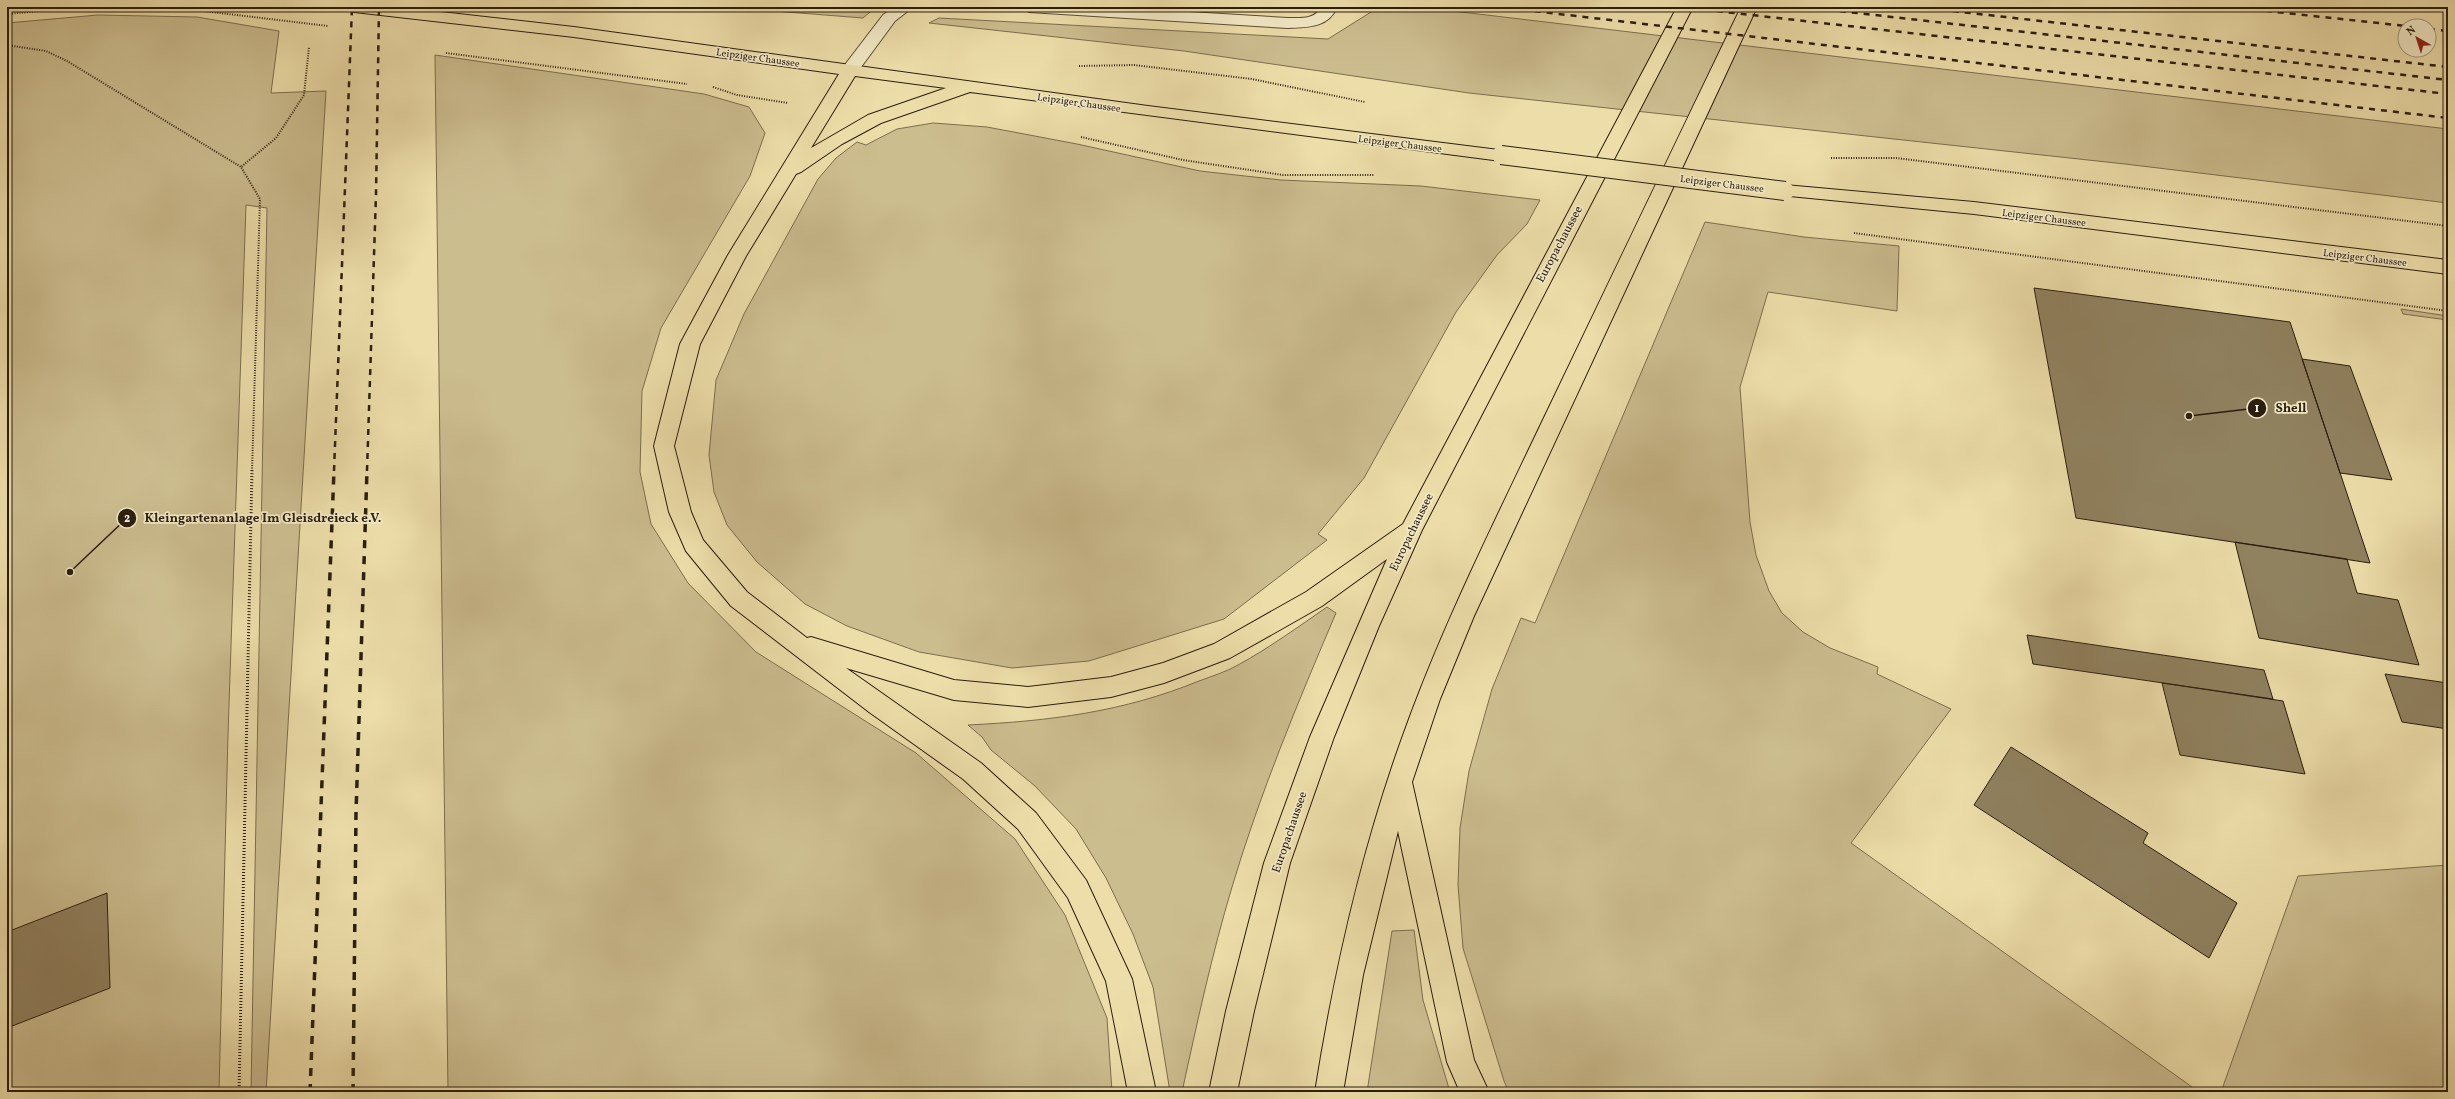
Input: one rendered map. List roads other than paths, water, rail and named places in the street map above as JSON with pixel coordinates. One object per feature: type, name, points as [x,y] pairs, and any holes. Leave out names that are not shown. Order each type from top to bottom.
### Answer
[{"type":"main road","name":"Leipziger Chaussee","points":[[354,7],[574,32],[972,87],[1785,191],[1982,209],[2448,267]]},
{"type":"main road","name":"Europachaussee","points":[[1223,1092],[1240,1011],[1277,863],[1322,736],[1411,530],[1685,7]]},
{"type":"main road","points":[[1329,1092],[1337,1039],[1362,921],[1399,781],[1443,661],[1491,554],[1749,7]]},
{"type":"main road","points":[[850,70],[737,255],[690,344],[664,446],[680,512],[694,545],[739,599],[800,643],[877,705],[972,771],[1027,821],[1077,889],[1119,979],[1142,1092]]},
{"type":"main road","points":[[786,175],[817,152],[864,123],[916,102],[972,87]]},
{"type":"main road","points":[[800,643],[954,690],[1028,696],[1111,687],[1164,673],[1235,644],[1314,600],[1411,530]]},
{"type":"main road","points":[[1399,781],[1461,1062],[1475,1092]]},
{"type":"street","points":[[850,70],[889,18],[905,7]]},
{"type":"street","points":[[1029,7],[1288,23],[1319,20],[1327,13],[1329,7]]},
{"type":"railway","points":[[334,471],[352,7]]},
{"type":"railway","points":[[367,471],[376,194],[379,7]]},
{"type":"railway","points":[[1499,7],[2448,118]]},
{"type":"railway","points":[[1681,7],[2448,94]]},
{"type":"railway","points":[[1804,7],[2448,80]]},
{"type":"railway","points":[[1917,7],[2448,67]]},
{"type":"railway","points":[[2230,7],[2397,25]]},
{"type":"railway","points":[[2437,30],[2448,31]]},
{"type":"railway","points":[[310,1092],[334,470]]},
{"type":"railway","points":[[353,1092],[356,813],[367,470]]},
{"type":"place","name":"Shell","points":[[2189,416]]},
{"type":"place","name":"Kleingartenanlage Im Gleisdreieck e.V.","points":[[70,572]]}]
